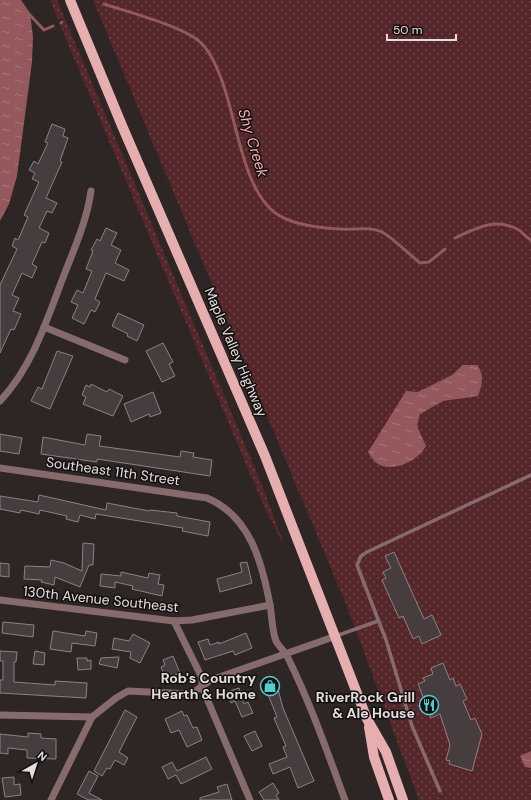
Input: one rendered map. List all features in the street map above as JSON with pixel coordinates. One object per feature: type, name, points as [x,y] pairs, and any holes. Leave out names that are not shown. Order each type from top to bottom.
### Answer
[{"type":"main road","name":"Maple Valley Highway","points":[[70,0],[123,128],[265,456],[367,719],[386,752],[403,800]]},
{"type":"main road","name":"Maple Valley Highway","points":[[367,719],[374,757],[389,800]]},
{"type":"street","points":[[0,401],[18,379],[26,366],[44,328],[88,213],[91,191]]},
{"type":"street","points":[[44,328],[126,360]]},
{"type":"street","name":"Southeast 11th Street","points":[[0,468],[207,498],[222,504],[235,516],[255,549],[264,574],[270,605]]},
{"type":"street","name":"130th Avenue Southeast","points":[[0,600],[174,621],[192,620],[270,605]]},
{"type":"street","points":[[270,605],[276,641],[286,654],[322,736],[345,800]]},
{"type":"street","points":[[174,621],[202,678],[202,687],[250,800]]},
{"type":"street","points":[[51,800],[92,717],[116,698],[128,691],[191,694],[211,680],[336,636]]},
{"type":"street","points":[[0,715],[92,717]]},
{"type":"lane","points":[[440,792],[412,726],[386,640],[357,565],[361,556],[367,552],[531,475]]},
{"type":"lane","points":[[336,636],[378,621]]},
{"type":"shaded area","points":[[50,0],[57,0],[259,478],[283,541],[282,542],[263,504],[60,25],[64,23],[62,18],[58,19]]},
{"type":"shaded area","points":[[93,0],[531,0],[531,800],[419,800],[348,609]]},
{"type":"water","points":[[0,0],[21,0],[30,13],[33,37],[32,62],[17,176],[9,204],[0,221]]},
{"type":"water","points":[[463,365],[477,365],[480,369],[482,380],[478,396],[443,401],[420,414],[417,426],[426,446],[418,456],[412,460],[393,467],[386,467],[376,462],[368,452],[406,391],[418,392],[452,375]]},
{"type":"water","points":[[531,751],[531,768],[525,767],[520,756]]},
{"type":"building","points":[[52,124],[65,129],[63,136],[68,138],[60,161],[62,162],[46,198],[57,203],[52,213],[47,211],[39,228],[49,233],[45,243],[42,242],[32,264],[37,267],[32,278],[22,273],[12,295],[19,298],[13,311],[21,314],[14,330],[11,329],[0,353],[0,285],[17,249],[12,246],[15,238],[18,240],[28,217],[24,215],[39,182],[32,179],[35,173],[29,170],[34,161],[38,164],[48,143],[45,142]]},
{"type":"building","points":[[106,228],[117,233],[111,245],[121,250],[115,263],[129,270],[124,281],[106,273],[95,299],[100,302],[95,312],[91,310],[84,324],[72,318],[78,305],[71,302],[77,290],[83,293],[92,271],[86,269],[93,251],[91,250],[97,239],[100,241]]},
{"type":"building","points":[[118,313],[144,325],[137,341],[127,336],[128,334],[112,326]]},
{"type":"building","points":[[163,343],[173,362],[169,364],[175,376],[162,382],[146,351]]},
{"type":"building","points":[[57,351],[73,356],[50,409],[31,401],[38,387],[42,389]]},
{"type":"building","points":[[91,384],[107,392],[109,389],[123,396],[113,416],[83,404],[86,397],[82,395],[86,385],[90,387]]},
{"type":"building","points":[[153,392],[161,413],[150,417],[149,414],[131,422],[124,404]]},
{"type":"building","points":[[0,434],[22,438],[19,454],[0,451]]},
{"type":"building","points":[[87,434],[101,436],[99,446],[180,457],[181,451],[194,453],[193,457],[212,460],[210,476],[97,459],[97,462],[41,454],[43,437],[85,445]]},
{"type":"building","points":[[39,495],[106,510],[107,503],[149,511],[177,513],[177,516],[210,522],[208,536],[182,531],[183,528],[96,514],[95,519],[80,515],[78,522],[66,519],[67,516],[40,510],[39,514],[21,510],[20,513],[0,509],[0,496],[38,502]]},
{"type":"building","points":[[83,543],[94,544],[93,565],[89,565],[80,587],[55,577],[54,585],[41,582],[42,580],[24,579],[25,566],[50,567],[51,560],[64,563],[82,571]]},
{"type":"building","points":[[394,552],[424,619],[432,615],[441,635],[422,644],[419,636],[413,639],[403,616],[399,618],[382,580],[386,578],[383,572],[391,568],[385,556]]},
{"type":"building","points":[[247,562],[252,583],[220,592],[217,579],[242,572],[240,563]]},
{"type":"building","points":[[0,563],[9,564],[9,577],[0,576]]},
{"type":"building","points":[[121,572],[148,578],[149,573],[160,575],[158,584],[164,585],[162,596],[132,589],[133,586],[115,582],[115,588],[100,586],[101,574],[121,576]]},
{"type":"building","points":[[3,622],[34,625],[33,637],[2,633]]},
{"type":"building","points":[[53,631],[85,636],[86,631],[97,633],[95,646],[72,643],[71,652],[50,649]]},
{"type":"building","points":[[246,633],[252,648],[235,655],[233,651],[205,660],[198,642],[208,639],[210,645],[219,642],[219,644]]},
{"type":"building","points":[[133,634],[150,643],[140,663],[130,658],[131,652],[112,649],[114,638],[129,641]]},
{"type":"building","points":[[0,651],[17,652],[16,662],[14,662],[14,682],[55,685],[55,681],[87,683],[86,698],[0,693],[0,680],[3,680],[3,661],[0,661]]},
{"type":"building","points":[[35,651],[45,653],[44,665],[33,664]]},
{"type":"building","points":[[173,656],[180,673],[166,679],[161,667],[165,665],[163,660]]},
{"type":"building","points":[[119,657],[117,668],[99,664],[101,658]]},
{"type":"building","points":[[77,658],[87,658],[87,661],[91,660],[91,669],[78,670]]},
{"type":"building","points":[[443,663],[450,680],[453,678],[456,686],[460,684],[467,699],[463,701],[471,720],[475,718],[482,734],[472,771],[449,764],[450,761],[446,760],[450,745],[440,714],[431,718],[429,713],[426,714],[420,700],[424,699],[418,684],[425,681],[423,678],[433,674],[431,668]]},
{"type":"building","points":[[275,678],[283,708],[314,781],[298,788],[290,767],[273,774],[269,764],[287,757],[283,747],[286,746],[274,718],[277,717],[267,692],[264,693],[260,684]]},
{"type":"building","points":[[239,688],[244,704],[248,702],[253,713],[242,717],[235,701],[231,703],[227,692]]},
{"type":"building","points":[[125,710],[137,717],[119,752],[128,758],[124,765],[115,760],[110,769],[107,768],[102,776],[94,771]]},
{"type":"building","points":[[182,711],[184,716],[187,715],[193,728],[197,727],[202,740],[187,747],[179,730],[171,733],[165,719]]},
{"type":"building","points":[[255,731],[262,746],[252,751],[244,736]]},
{"type":"building","points":[[28,733],[41,734],[41,738],[56,739],[56,759],[27,758],[27,750],[8,748],[8,754],[0,753],[0,734],[28,737]]},
{"type":"building","points":[[206,757],[212,769],[181,784],[176,775],[168,779],[162,767],[172,762],[177,771]]},
{"type":"building","points":[[89,771],[98,776],[89,793],[102,800],[88,800],[77,794]]},
{"type":"building","points":[[14,777],[14,785],[20,784],[21,795],[5,797],[2,778]]},
{"type":"building","points":[[273,783],[279,793],[276,795],[279,800],[264,800],[259,792]]},
{"type":"building","points":[[227,784],[232,800],[200,800],[200,798],[219,792],[217,787]]},
{"type":"waterway","name":"Shy Creek","points":[[104,4],[181,30],[200,42],[206,49],[215,64],[225,89],[240,147],[254,185],[263,200],[274,212],[288,220],[315,227],[377,230],[391,238],[420,263],[429,262],[445,249]]},
{"type":"waterway","points":[[29,14],[44,30],[53,26]]},
{"type":"waterway","name":"Shy Creek","points":[[455,238],[486,225],[502,224],[519,230],[531,240]]},
{"type":"place","name":"Rob's Country Hearth & Home","points":[[270,686]]},
{"type":"place","name":"RiverRock Grill & Ale House","points":[[429,705]]}]
